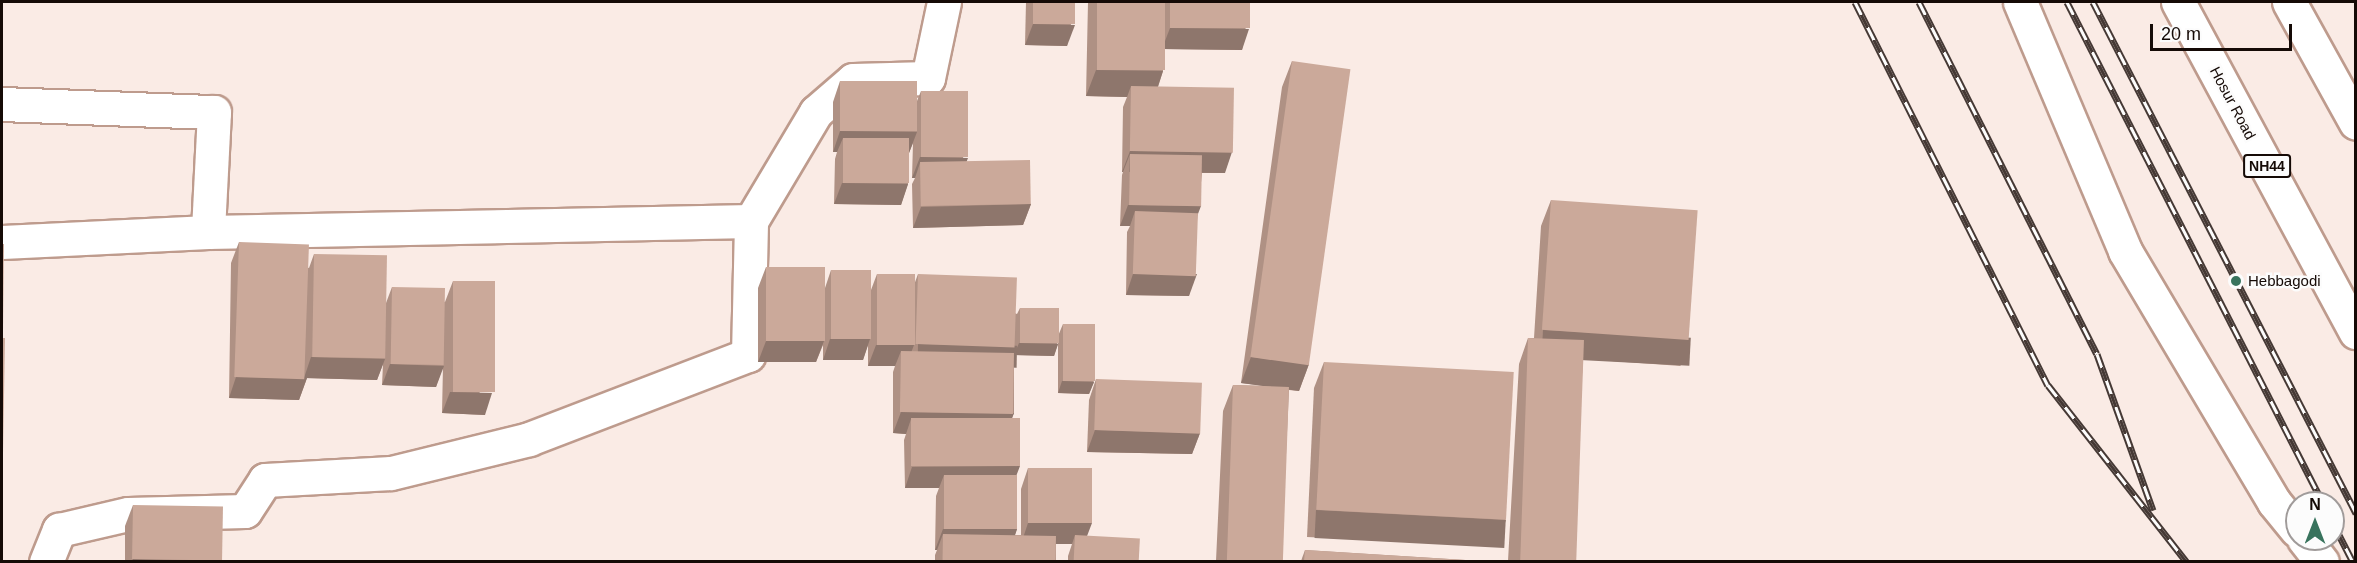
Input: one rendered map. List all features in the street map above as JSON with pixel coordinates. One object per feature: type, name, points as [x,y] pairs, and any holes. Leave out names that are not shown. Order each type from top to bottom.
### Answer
[{"type":"main road","points":[[46,561],[59,530],[128,514],[245,512],[265,480],[391,473],[529,439],[748,355],[751,221],[816,112],[854,80],[928,78],[944,2]]},
{"type":"main road","points":[[2020,2],[2125,250],[2274,502],[2285,515]]},
{"type":"main road","name":"Hosur Road","points":[[2178,2],[2355,332]]},
{"type":"main road","points":[[2289,2],[2355,123]]},
{"type":"main road","points":[[2,104],[214,112],[208,232]]},
{"type":"main road","points":[[2,242],[208,232],[751,221]]},
{"type":"building","points":[[1033,2],[1075,2],[1075,24],[1033,24]]},
{"type":"building","points":[[1097,2],[1165,2],[1165,70],[1097,70]]},
{"type":"building","points":[[1170,2],[1250,2],[1250,28],[1170,28]]},
{"type":"building","points":[[1292,61],[1350,69],[1309,365],[1250,357]]},
{"type":"building","points":[[840,81],[917,81],[917,131],[840,131]]},
{"type":"building","points":[[1131,86],[1234,88],[1233,153],[1130,151]]},
{"type":"building","points":[[921,91],[968,91],[968,157],[921,157]]},
{"type":"building","points":[[843,138],[909,138],[909,183],[843,183]]},
{"type":"building","points":[[1130,154],[1202,155],[1201,206],[1129,205]]},
{"type":"building","points":[[1030,160],[1031,204],[921,206],[920,162]]},
{"type":"building","points":[[1551,200],[1698,210],[1689,340],[1542,330]]},
{"type":"building","points":[[1135,211],[1198,213],[1196,276],[1133,274]]},
{"type":"building","points":[[239,242],[309,244],[304,379],[234,377]]},
{"type":"building","points":[[2,244],[4,244],[3,332],[2,332]]},
{"type":"building","points":[[314,254],[387,255],[385,358],[312,357]]},
{"type":"building","points":[[766,267],[825,267],[825,341],[766,341]]},
{"type":"building","points":[[831,270],[871,270],[871,339],[831,339]]},
{"type":"building","points":[[877,274],[915,274],[915,345],[877,345]]},
{"type":"building","points":[[918,274],[1017,277],[1014,347],[916,344]]},
{"type":"building","points":[[453,281],[495,281],[495,392],[453,392]]},
{"type":"building","points":[[392,287],[445,288],[444,365],[391,364]]},
{"type":"building","points":[[1020,308],[1059,308],[1059,343],[1020,343]]},
{"type":"building","points":[[1063,324],[1095,324],[1095,381],[1063,381]]},
{"type":"building","points":[[2,338],[5,338],[3,453],[2,453]]},
{"type":"building","points":[[1528,338],[1584,340],[1576,562],[1520,561]]},
{"type":"building","points":[[901,351],[1014,353],[1013,414],[900,412]]},
{"type":"building","points":[[1324,362],[1514,372],[1506,520],[1316,510]]},
{"type":"building","points":[[1096,379],[1202,383],[1200,434],[1094,430]]},
{"type":"building","points":[[1233,385],[1289,387],[1283,562],[1227,561]]},
{"type":"building","points":[[911,418],[1020,418],[1020,466],[911,466]]},
{"type":"building","points":[[1028,468],[1092,468],[1092,523],[1028,523]]},
{"type":"building","points":[[944,475],[1017,475],[1017,529],[944,529]]},
{"type":"building","points":[[133,505],[223,507],[222,561],[132,559]]},
{"type":"building","points":[[943,534],[1056,536],[1056,562],[943,561]]},
{"type":"building","points":[[1075,535],[1140,538],[1139,562],[1074,561]]},
{"type":"building","points":[[1305,550],[1482,561],[1304,561]]},
{"type":"railway","points":[[1855,2],[2048,385],[2187,562]]},
{"type":"railway","points":[[1919,2],[2097,354],[2153,510]]},
{"type":"railway","points":[[2067,2],[2317,491]]},
{"type":"railway","points":[[2093,2],[2356,513]]},
{"type":"railway","points":[[2345,546],[2353,562]]},
{"type":"place","name":"Hebbagodi","points":[[2236,281]]}]
